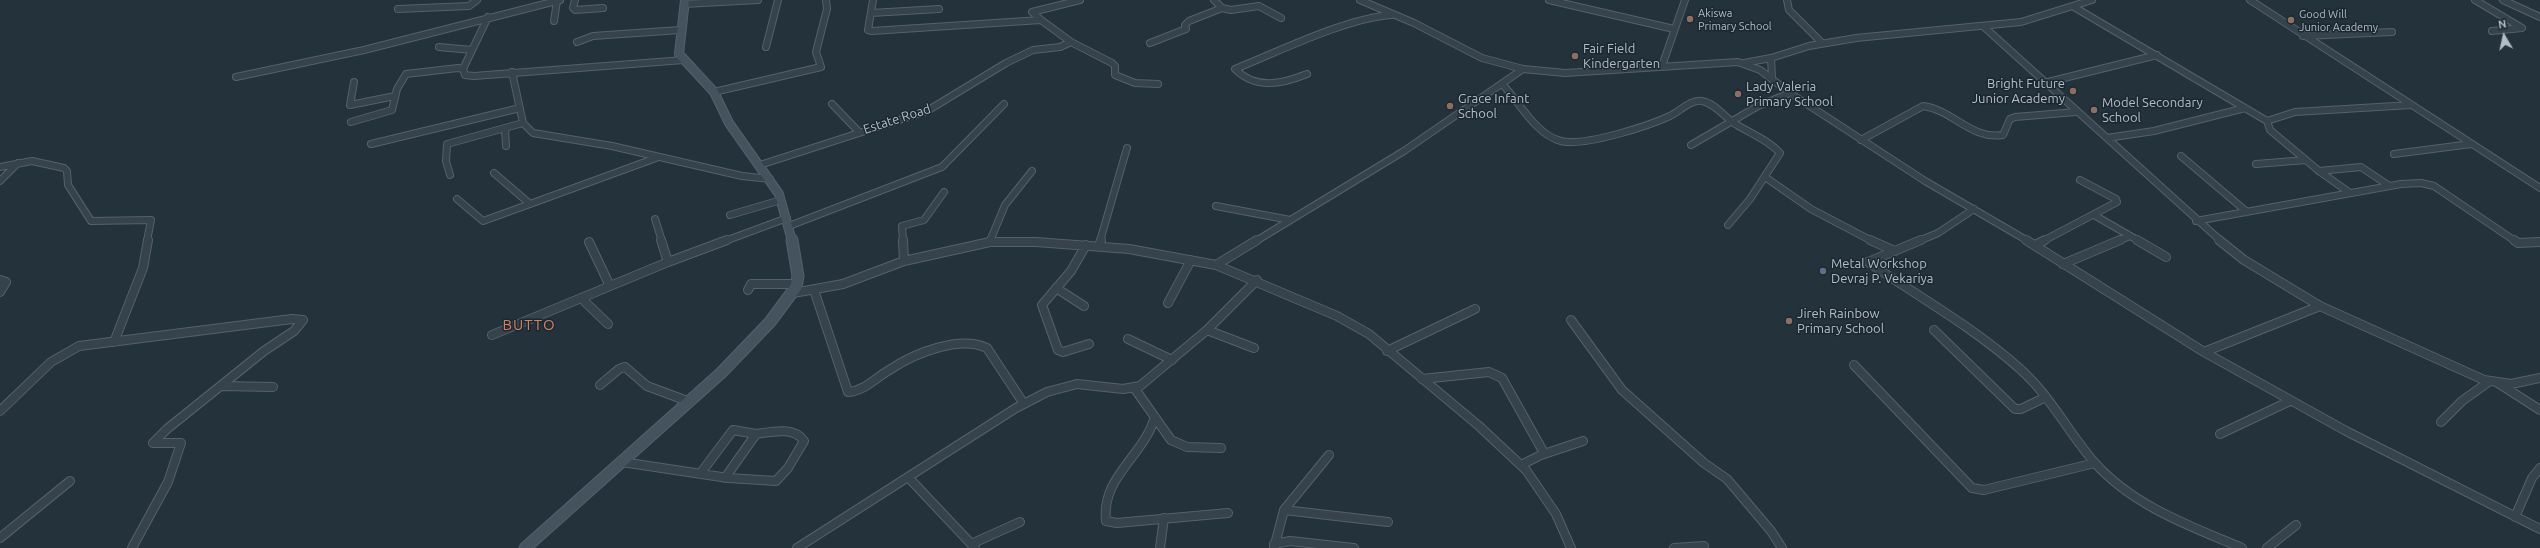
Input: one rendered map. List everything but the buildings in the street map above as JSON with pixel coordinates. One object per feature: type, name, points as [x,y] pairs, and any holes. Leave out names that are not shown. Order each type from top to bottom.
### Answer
[{"type":"street","points":[[398,9],[469,6],[477,0]]},
{"type":"street","points":[[236,77],[367,49],[558,0],[554,21]]},
{"type":"street","points":[[575,0],[573,8],[575,10],[603,8]]},
{"type":"street","points":[[525,548],[690,402],[766,327],[795,289],[796,254],[781,200],[770,178],[729,123],[714,92],[679,54],[680,30],[685,2],[758,0]]},
{"type":"street","points":[[766,47],[778,0]]},
{"type":"street","points":[[714,92],[821,67],[816,52],[827,9],[826,0]]},
{"type":"street","points":[[873,0],[868,30],[872,31],[1040,20]]},
{"type":"street","points":[[1052,0],[1059,6]]},
{"type":"street","points":[[1080,0],[1032,12],[1040,20],[1071,42],[1112,63],[1115,66],[1116,75],[1125,81],[1158,84]]},
{"type":"street","points":[[1214,0],[1222,8],[1234,11],[1253,5],[1260,6],[1281,18]]},
{"type":"street","points":[[1360,0],[1482,58],[1523,69],[1565,73],[1662,66],[1744,63],[1771,58],[1822,43],[1909,31],[2021,22],[2074,7],[2092,0]]},
{"type":"street","points":[[1549,0],[1674,29]]},
{"type":"street","points":[[1662,66],[1674,29],[1686,0]]},
{"type":"street","points":[[1787,0],[1789,10],[1822,43]]},
{"type":"street","points":[[2250,0],[2303,36],[2540,188]]},
{"type":"street","points":[[2475,0],[2522,28],[2492,31]]},
{"type":"street","points":[[2503,0],[2540,18]]},
{"type":"street","points":[[2074,7],[2267,121],[2295,112],[2411,104]]},
{"type":"street","points":[[1150,43],[1186,29],[1185,25],[1189,21],[1222,8]]},
{"type":"street","points":[[871,13],[939,9]]},
{"type":"street","points":[[1307,74],[1278,86],[1271,86],[1238,73],[1235,69],[1344,26],[1377,16],[1394,15]]},
{"type":"street","points":[[488,17],[463,69],[463,74],[468,76],[684,60]]},
{"type":"street","points":[[1983,26],[2196,221],[2244,260],[2320,306],[2484,380],[2493,380],[2511,384],[2540,378]]},
{"type":"street","points":[[578,42],[583,38],[593,36],[680,30]]},
{"type":"street","points":[[2303,36],[2392,32]]},
{"type":"street","name":"Estate Road","points":[[760,164],[931,109],[1006,62],[1033,50],[1060,47],[1071,42]]},
{"type":"street","points":[[439,47],[472,50]]},
{"type":"street","points":[[2044,83],[2157,55]]},
{"type":"street","points":[[1771,58],[1772,78]]},
{"type":"street","points":[[1744,63],[1772,78],[1790,93],[1861,140],[2035,245],[2204,352],[2290,401],[2540,530]]},
{"type":"street","points":[[351,122],[390,111],[393,108],[395,96],[403,78],[408,73],[463,69]]},
{"type":"street","points":[[1216,265],[1386,162],[1503,85],[1523,69]]},
{"type":"street","points":[[512,72],[523,124],[528,130],[537,135],[612,146],[657,158],[742,176],[770,178]]},
{"type":"street","points":[[354,82],[350,105],[395,96]]},
{"type":"street","points":[[1503,85],[1545,131],[1567,143],[1585,141],[1661,119],[1699,102],[1706,103],[1732,122],[1769,143],[1780,153],[1750,199],[1728,226]]},
{"type":"street","points":[[1691,145],[1758,106],[1790,93]]},
{"type":"street","points":[[832,104],[859,132]]},
{"type":"street","points":[[492,335],[668,262],[788,222],[942,166],[1004,104]]},
{"type":"street","points":[[1861,140],[1923,106],[1933,109],[1978,134],[1990,137],[2003,134],[2010,119],[2015,117],[2076,112]]},
{"type":"street","points":[[371,144],[520,108]]},
{"type":"street","points":[[2107,138],[2154,131],[2245,108]]},
{"type":"street","points":[[2267,121],[2267,126],[2270,130],[2319,171],[2350,193]]},
{"type":"street","points":[[450,175],[446,145],[523,124]]},
{"type":"street","points":[[505,128],[506,146]]},
{"type":"street","points":[[2394,154],[2471,144]]},
{"type":"street","points":[[1099,246],[1112,206],[1126,148]]},
{"type":"street","points":[[2181,156],[2247,212]]},
{"type":"street","points":[[457,199],[483,221],[657,158]]},
{"type":"street","points":[[2256,164],[2306,160]]},
{"type":"street","points":[[0,166],[36,162],[66,169],[68,185],[91,221],[151,220],[143,268],[114,342]]},
{"type":"street","points":[[0,182],[18,163]]},
{"type":"street","points":[[2319,171],[2361,166],[2388,185]]},
{"type":"street","points":[[990,242],[1005,205],[1032,171]]},
{"type":"street","points":[[494,173],[530,204]]},
{"type":"street","points":[[1765,177],[1777,188],[1813,210],[1895,251]]},
{"type":"street","points":[[2035,245],[2118,201],[2080,180]]},
{"type":"street","points":[[2196,221],[2350,193],[2381,189],[2388,185],[2423,183],[2430,185],[2518,243],[2540,242]]},
{"type":"street","points":[[904,261],[902,226],[924,220],[944,192]]},
{"type":"street","points":[[730,215],[781,200]]},
{"type":"street","points":[[1216,206],[1271,218],[1290,220]]},
{"type":"street","points":[[1974,209],[1938,233],[1868,262],[2020,368],[2044,392],[2046,398],[2094,463],[2153,508],[2242,548]]},
{"type":"street","points":[[2094,215],[2166,257]]},
{"type":"street","points":[[655,219],[668,262]]},
{"type":"street","points":[[2063,264],[2130,236]]},
{"type":"street","points":[[588,242],[610,286]]},
{"type":"street","points":[[748,290],[751,284],[814,290],[858,279],[904,261],[990,242],[1086,245],[1129,249],[1216,265],[1257,280],[1353,324],[1387,351],[1479,426],[1521,465],[1534,480],[1556,514],[1565,530],[1571,548]]},
{"type":"street","points":[[1086,245],[1073,268],[1042,305],[1058,350],[1063,352],[1089,344]]},
{"type":"street","points":[[1168,303],[1191,260]]},
{"type":"street","points":[[0,280],[6,282],[0,292]]},
{"type":"street","points":[[797,548],[1024,404],[1047,392],[1070,385],[1094,384],[1134,389],[1145,383],[1206,330],[1257,280]]},
{"type":"street","points":[[1056,288],[1084,306]]},
{"type":"street","points":[[814,290],[848,392],[858,391],[905,361],[970,342],[983,344],[987,348],[1024,404]]},
{"type":"street","points":[[581,298],[608,324]]},
{"type":"street","points":[[2204,352],[2320,306]]},
{"type":"street","points":[[1387,351],[1475,309]]},
{"type":"street","points":[[0,411],[61,355],[79,346],[292,318],[303,320],[297,328],[279,340],[167,429],[153,443],[181,443],[168,482],[132,548]]},
{"type":"street","points":[[1571,320],[1622,390],[1680,439],[1704,463],[1727,479],[1771,531],[1782,548]]},
{"type":"street","points":[[1206,330],[1254,348]]},
{"type":"street","points":[[1934,330],[2015,409],[2021,409],[2046,398]]},
{"type":"street","points":[[1128,338],[1172,360]]},
{"type":"street","points":[[1854,365],[1972,488],[1984,490],[2094,463]]},
{"type":"street","points":[[600,385],[619,369],[625,367],[647,386],[690,402]]},
{"type":"street","points":[[1422,379],[1489,372],[1497,374],[1502,378],[1544,453]]},
{"type":"street","points":[[2441,422],[2462,401],[2486,383],[2484,380]]},
{"type":"street","points":[[2493,380],[2540,410]]},
{"type":"street","points":[[222,386],[274,387]]},
{"type":"street","points":[[1134,389],[1178,445],[1221,448]]},
{"type":"street","points":[[2220,434],[2290,401]]},
{"type":"street","points":[[1155,417],[1149,435],[1109,489],[1104,511],[1106,520],[1109,523],[1228,513]]},
{"type":"street","points":[[622,462],[725,478],[749,481],[777,481],[783,476],[804,441],[797,434],[788,432],[756,434],[733,430],[700,474]]},
{"type":"street","points":[[725,478],[756,434]]},
{"type":"street","points":[[1521,465],[1544,453],[1583,441]]},
{"type":"street","points":[[1274,546],[1284,510],[1330,454]]},
{"type":"street","points":[[2515,517],[2532,478],[2540,468]]},
{"type":"street","points":[[908,477],[973,546],[1020,522]]},
{"type":"street","points":[[0,538],[70,481]]},
{"type":"street","points":[[1284,510],[1388,522]]},
{"type":"street","points":[[1160,548],[1164,518]]},
{"type":"street","points":[[2267,548],[2296,525]]},
{"type":"street","points":[[1274,546],[1290,541],[1354,548]]},
{"type":"street","points":[[1674,548],[1704,546]]},
{"type":"place","name":"Akiswa Primary School","points":[[1690,19]]},
{"type":"place","name":"Good Will Junior Academy","points":[[2291,20]]},
{"type":"place","name":"Fair Field Kindergarten","points":[[1575,56]]},
{"type":"place","name":"Bright Future Junior Academy","points":[[2073,91]]},
{"type":"place","name":"Lady Valeria Primary School","points":[[1738,94]]},
{"type":"place","name":"Grace Infant School","points":[[1450,106]]},
{"type":"place","name":"Model Secondary School","points":[[2094,110]]},
{"type":"place","name":"Metal Workshop Devraj P. Vekariya","points":[[1823,271]]},
{"type":"place","name":"Jireh Rainbow Primary School","points":[[1789,321]]},
{"type":"district","name":"BUTTO","points":[[529,325]]}]
